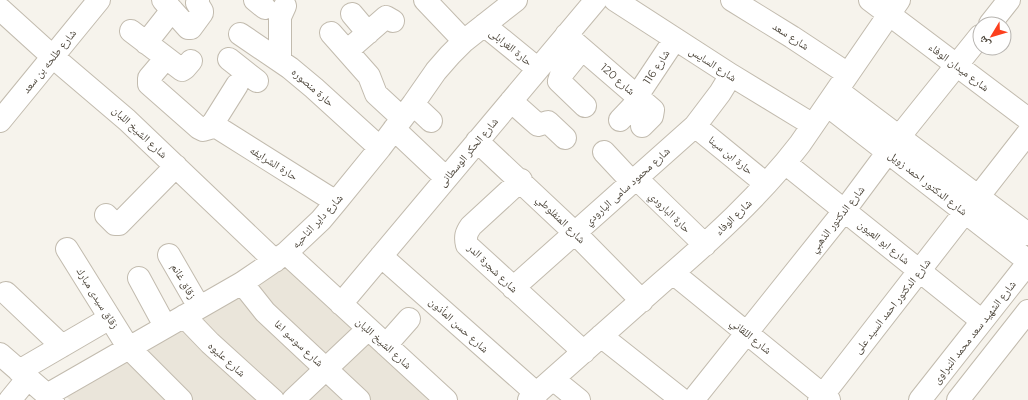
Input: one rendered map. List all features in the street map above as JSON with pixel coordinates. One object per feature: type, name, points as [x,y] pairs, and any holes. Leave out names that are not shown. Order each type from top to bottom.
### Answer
[{"type":"street","name":"شارع طلحه بن سعد","points":[[0,121],[99,0]]},
{"type":"street","points":[[191,61],[182,70],[139,37],[167,5],[188,28],[191,28],[202,14],[202,11],[197,3],[198,0]]},
{"type":"street","points":[[425,0],[464,41]]},
{"type":"street","name":"شارع الحكر الوسطانى","points":[[341,304],[538,69],[574,42],[596,0]]},
{"type":"street","name":"شارع السايس","points":[[615,0],[731,75],[813,125]]},
{"type":"street","name":"شارع سعد","points":[[732,0],[792,37],[837,90]]},
{"type":"street","name":"شارع ميدان الوفاء","points":[[870,0],[894,7],[956,65],[1028,119]]},
{"type":"street","points":[[996,16],[1009,0]]},
{"type":"street","name":"شارع داير الناحيه","points":[[50,397],[128,347],[242,283],[280,257],[304,237],[336,202],[380,148],[436,71],[464,41],[484,25],[505,3]]},
{"type":"street","points":[[166,58],[150,76],[149,84],[199,128],[207,130],[237,84],[272,55],[280,17],[268,4]]},
{"type":"street","name":"شارع الوفاء","points":[[533,397],[743,209],[785,163],[894,7]]},
{"type":"street","name":"شارع الشيخ اللبان","points":[[0,10],[127,120],[176,166],[280,257],[341,304],[446,400]]},
{"type":"street","points":[[352,14],[368,33]]},
{"type":"street","points":[[347,51],[386,17],[393,21]]},
{"type":"street","name":"حارة الغرابلى","points":[[484,25],[538,69]]},
{"type":"street","points":[[331,33],[369,76],[376,94],[403,117],[446,178]]},
{"type":"street","name":"حارة منصوره","points":[[240,34],[272,55],[314,88],[380,148]]},
{"type":"street","name":"شارع 116","points":[[639,97],[675,39]]},
{"type":"street","points":[[574,42],[560,75],[559,81],[586,106]]},
{"type":"street","name":"شارع 120","points":[[574,42],[653,110],[654,112],[642,126]]},
{"type":"street","name":"شارع الدكتور الذهبي","points":[[693,400],[844,211],[893,145],[972,46]]},
{"type":"street","points":[[229,59],[237,84]]},
{"type":"street","name":"شارع محمود سامى البارودي","points":[[513,288],[695,126],[720,93],[731,75]]},
{"type":"street","name":"شارع الدكتور احمد زويل","points":[[837,90],[893,145],[972,204],[1028,234]]},
{"type":"street","points":[[620,120],[639,97]]},
{"type":"street","points":[[511,101],[538,125],[548,122],[565,138]]},
{"type":"street","points":[[403,117],[431,121]]},
{"type":"street","name":"حارة الشرايفه","points":[[212,124],[336,202]]},
{"type":"street","name":"حارة ابن سينا","points":[[695,126],[766,184]]},
{"type":"street","name":"شارع الدكتور احمد السيد على","points":[[823,398],[919,271],[1028,133]]},
{"type":"street","name":"شارع المنفلوطي","points":[[477,141],[521,180],[642,300]]},
{"type":"street","name":"حارة البارودي","points":[[604,152],[704,245]]},
{"type":"street","name":"شارع ابو العيون","points":[[785,163],[982,321]]},
{"type":"street","points":[[106,215],[115,224],[121,222],[176,166]]},
{"type":"street","name":"شارع شجرة الدر","points":[[521,180],[471,226],[465,238],[467,245],[584,352]]},
{"type":"street","name":"شارع الدكتور احمد زويل","points":[[972,204],[1028,262]]},
{"type":"street","name":"زقاق سيدى مبارك","points":[[67,249],[128,347],[181,400]]},
{"type":"street","name":"زقاق غانم","points":[[168,255],[183,317]]},
{"type":"street","name":"شارع حسن المأذون","points":[[381,256],[533,397]]},
{"type":"street","name":"شارع الشهيد سعد محمد النبراوى","points":[[920,400],[1028,262]]},
{"type":"street","name":"شارع اللقاني","points":[[673,273],[747,333],[823,398]]},
{"type":"street","points":[[139,278],[183,317]]},
{"type":"street","name":"شارع سوسو اغا","points":[[242,283],[265,312],[359,400]]},
{"type":"street","points":[[6,293],[62,346]]},
{"type":"street","points":[[958,400],[1028,311]]},
{"type":"street","name":"شارع عليوه","points":[[183,317],[273,400]]},
{"type":"street","points":[[10,400],[24,374],[62,346],[110,318]]},
{"type":"street","points":[[386,345],[409,320]]},
{"type":"street","points":[[293,400],[368,329]]},
{"type":"street","points":[[601,336],[682,400]]},
{"type":"street","points":[[0,354],[50,397]]},
{"type":"street","points":[[553,379],[579,400]]},
{"type":"shaded area","points":[[288,262],[450,400],[70,400],[62,393]]}]
